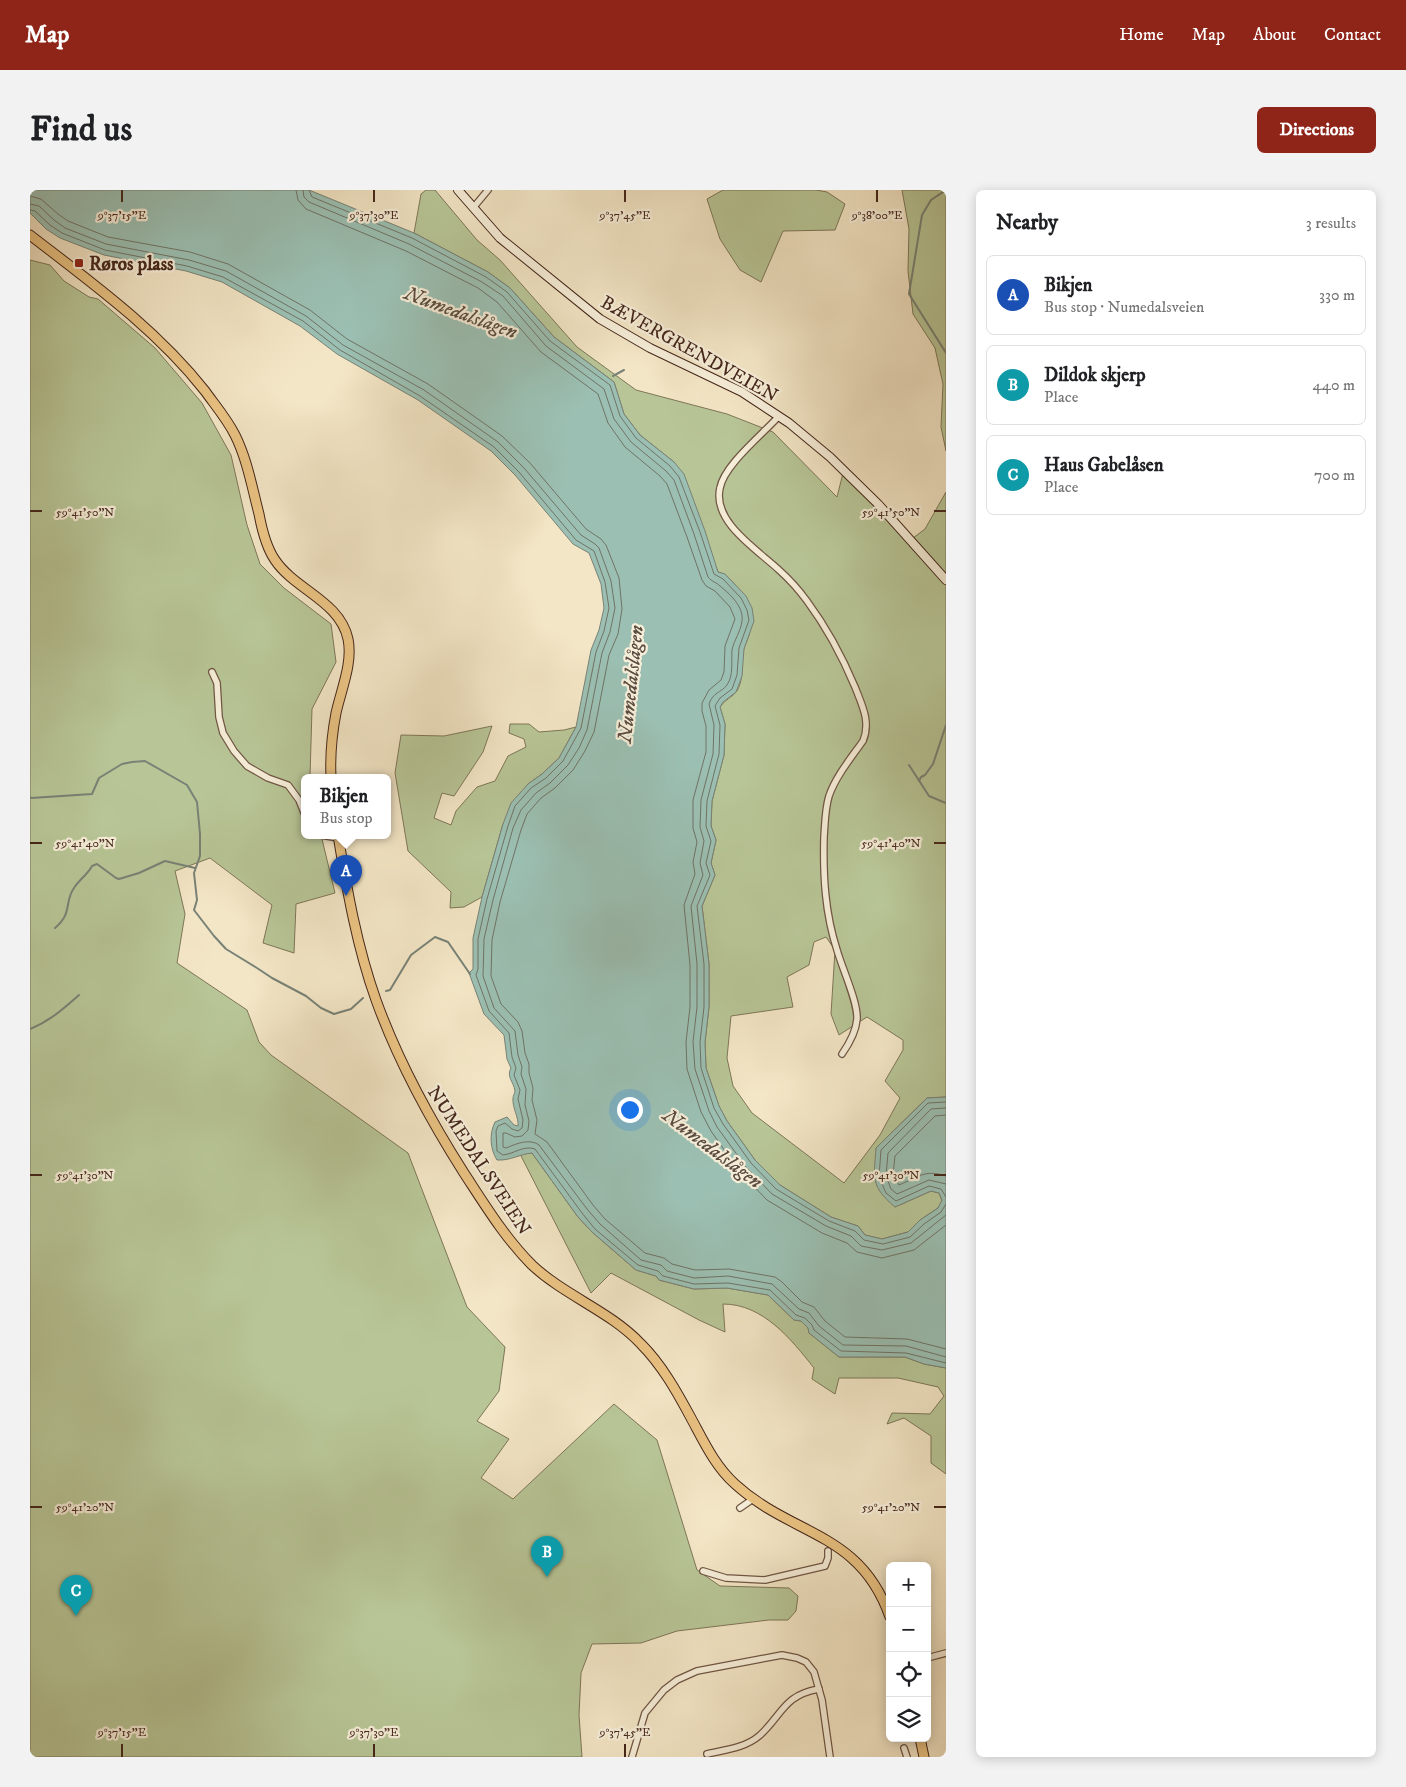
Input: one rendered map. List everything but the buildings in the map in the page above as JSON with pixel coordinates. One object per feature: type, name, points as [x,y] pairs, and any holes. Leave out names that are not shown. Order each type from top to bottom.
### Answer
[{"type":"main road","name":"BÆVERGRENDVEIEN","points":[[458,190],[499,236],[600,320],[650,348],[742,392],[779,416],[850,476],[946,580]]},
{"type":"main road","points":[[30,235],[136,320],[170,350],[192,375],[216,406],[234,434],[247,467],[263,532],[275,560],[294,582],[326,604],[343,626],[349,651],[335,719],[331,750],[331,774]]},
{"type":"main road","name":"NUMEDALSVEIEN","points":[[339,839],[354,918],[376,1000],[400,1059],[422,1102],[453,1155],[497,1223],[532,1265],[556,1284],[615,1322],[649,1353],[679,1398],[713,1459],[733,1482],[753,1499],[849,1554],[872,1579],[886,1609]]},
{"type":"main road","points":[[921,1742],[924,1757]]},
{"type":"street","points":[[473,208],[488,190]]},
{"type":"street","points":[[779,416],[728,471],[721,484],[719,498],[729,524],[746,542],[787,578],[819,618],[843,658],[866,718],[867,728],[863,741],[835,784],[829,798],[825,819],[824,881],[831,931],[853,996],[858,1018],[856,1028],[842,1054]]},
{"type":"street","points":[[212,672],[217,683],[223,733],[234,751],[247,766],[268,778],[288,785],[301,805]]},
{"type":"street","points":[[740,1508],[753,1499]]},
{"type":"street","points":[[702,1571],[726,1578],[765,1580],[825,1566],[828,1551]]},
{"type":"street","points":[[931,1657],[946,1653]]},
{"type":"street","points":[[632,1757],[645,1713],[664,1690],[677,1680],[697,1671],[782,1655],[798,1658],[806,1662],[814,1672],[819,1690],[830,1757]]},
{"type":"street","points":[[707,1754],[748,1743],[758,1737],[794,1698],[819,1690]]},
{"type":"street","points":[[904,1748],[907,1757]]},
{"type":"green space","points":[[426,190],[435,190],[477,240],[500,260],[577,347],[636,390],[727,414],[773,432],[837,497],[843,473],[913,538],[925,529],[946,492],[946,1097],[927,1098],[876,1148],[895,1207],[931,1191],[939,1193],[942,1201],[938,1208],[920,1220],[908,1232],[882,1239],[865,1235],[858,1226],[831,1217],[780,1185],[755,1160],[727,1121],[719,1106],[706,1068],[705,1042],[709,1007],[709,964],[702,906],[715,875],[711,863],[716,840],[711,826],[712,801],[724,755],[725,724],[720,707],[737,691],[741,682],[743,653],[752,620],[749,603],[730,580],[718,572],[674,462],[640,435],[624,414],[614,382],[554,337],[510,288],[488,272],[414,233],[421,194]],"holes":[[[826,937],[835,950],[831,1014],[839,1035],[867,1017],[903,1040],[903,1050],[885,1081],[900,1098],[880,1135],[844,1183],[752,1113],[733,1086],[727,1058],[731,1016],[793,1007],[787,977],[809,965],[814,942]]]},
{"type":"green space","points":[[723,190],[816,190],[827,192],[845,204],[835,230],[783,231],[761,282],[740,270],[720,239],[707,199]]},
{"type":"green space","points":[[902,190],[946,190],[946,451],[941,427],[943,384],[935,348],[913,314],[908,271],[909,229]]},
{"type":"green space","points":[[30,260],[50,265],[64,281],[89,297],[98,299],[155,348],[202,403],[231,455],[247,525],[260,564],[284,588],[331,624],[336,662],[312,709],[310,774],[301,774],[301,839],[322,839],[335,893],[296,904],[294,953],[263,943],[272,905],[210,858],[175,871],[185,914],[177,963],[247,1010],[259,1042],[271,1055],[408,1153],[467,1307],[505,1347],[499,1391],[477,1421],[509,1439],[481,1478],[513,1499],[614,1404],[657,1440],[697,1570],[720,1586],[789,1588],[798,1596],[796,1611],[788,1620],[769,1620],[677,1631],[641,1643],[592,1644],[581,1673],[579,1715],[582,1757],[30,1757]]},
{"type":"green space","points":[[510,724],[529,724],[539,732],[576,727],[559,758],[528,784],[503,824],[482,897],[464,907],[450,908],[451,892],[408,851],[395,773],[401,735],[444,736],[492,726],[483,752],[454,796],[442,793],[434,818],[451,825],[456,811],[477,787],[495,781],[508,756],[526,747],[524,739],[509,733]]},
{"type":"green space","points":[[532,1153],[578,1217],[592,1232],[636,1270],[656,1276],[659,1280],[694,1289],[727,1288],[768,1295],[794,1320],[801,1321],[808,1328],[809,1333],[839,1357],[905,1357],[924,1364],[946,1368],[946,1474],[931,1463],[931,1436],[904,1418],[887,1424],[892,1413],[930,1414],[944,1396],[938,1387],[898,1378],[839,1378],[835,1394],[812,1379],[814,1368],[786,1335],[775,1325],[751,1310],[723,1304],[725,1332],[611,1273],[591,1293],[520,1154]]},
{"type":"water","name":"Numedalslågen","points":[[30,190],[309,190],[414,233],[488,272],[510,288],[554,337],[614,382],[624,414],[640,435],[674,462],[684,474],[718,572],[725,574],[746,596],[752,608],[754,621],[744,649],[742,676],[736,692],[723,702],[720,707],[725,724],[724,755],[712,801],[711,826],[716,840],[711,863],[715,875],[702,906],[709,964],[709,1007],[705,1042],[706,1068],[719,1106],[727,1121],[755,1160],[780,1185],[831,1217],[858,1226],[865,1235],[882,1239],[908,1232],[920,1220],[938,1208],[942,1200],[939,1193],[931,1191],[895,1207],[881,1193],[875,1181],[876,1148],[927,1098],[946,1097],[946,1368],[924,1364],[905,1357],[839,1357],[809,1333],[808,1328],[801,1321],[794,1320],[768,1295],[727,1288],[694,1289],[659,1280],[656,1276],[636,1270],[592,1232],[578,1217],[532,1153],[497,1160],[492,1146],[492,1131],[495,1122],[507,1117],[514,1125],[518,1126],[513,1102],[515,1091],[509,1074],[511,1068],[507,1059],[504,1035],[484,1014],[469,973],[473,969],[473,938],[482,897],[511,803],[528,784],[559,758],[576,727],[591,650],[599,630],[604,608],[601,584],[589,553],[573,544],[515,475],[491,451],[418,400],[337,354],[300,326],[222,282],[186,271],[104,255],[60,238],[46,229],[30,213]]},
{"type":"waterway","points":[[946,190],[931,200],[922,215],[909,294],[946,353]]},
{"type":"waterway","points":[[613,376],[624,370]]},
{"type":"waterway","points":[[919,781],[933,764],[946,725]]},
{"type":"waterway","points":[[30,797],[92,794],[99,778],[122,764],[145,761],[187,785],[197,802],[200,834],[200,856],[194,873],[197,900],[194,910],[214,936],[226,949],[272,978],[306,996],[321,1008],[334,1014],[351,1009],[363,998]]},
{"type":"waterway","points":[[909,765],[929,796],[946,803]]},
{"type":"waterway","points":[[55,928],[64,917],[71,893],[92,866],[97,864],[119,879],[139,873],[165,861],[195,868]]},
{"type":"waterway","points":[[386,991],[390,990],[411,955],[435,937],[448,942],[470,974]]},
{"type":"waterway","points":[[30,1029],[62,1010],[79,995]]},
{"type":"place","name":"Røros plass","points":[[79,263]]},
{"type":"place","name":"Bikjen","points":[[346,896]]},
{"type":"place","name":"Dildok skjerp","points":[[547,1577]]},
{"type":"place","name":"Haus Gabelåsen","points":[[76,1616]]}]
